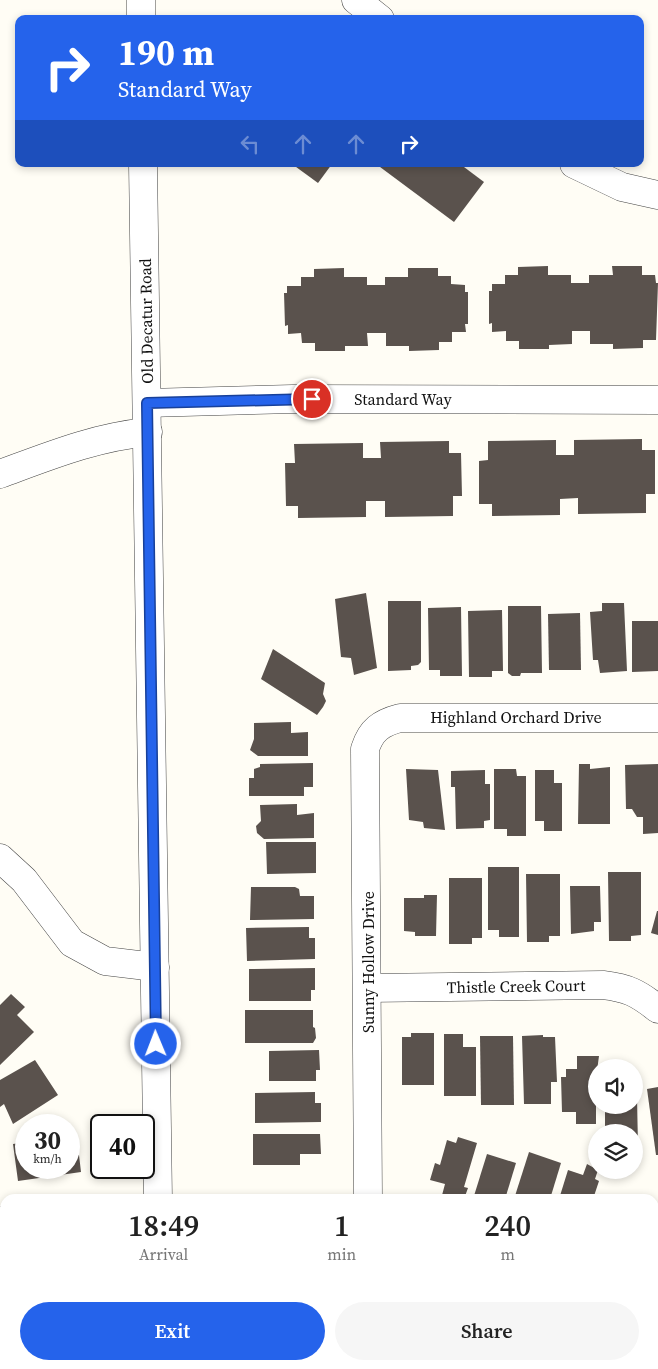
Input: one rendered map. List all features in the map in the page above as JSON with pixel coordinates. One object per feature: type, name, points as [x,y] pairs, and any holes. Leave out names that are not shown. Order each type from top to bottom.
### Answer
[{"type":"street","points":[[141,0],[141,15]]},
{"type":"street","points":[[356,0],[375,15]]},
{"type":"street","name":"Old Decatur Road","points":[[144,167],[158,1194]]},
{"type":"street","points":[[580,167],[622,187],[658,195]]},
{"type":"street","name":"Standard Way","points":[[147,403],[293,399],[658,400]]},
{"type":"street","points":[[1,476],[73,447],[116,435],[148,432]]},
{"type":"street","name":"Highland Orchard Drive","points":[[375,728],[385,722],[400,718],[658,718]]},
{"type":"street","name":"Sunny Hollow Drive","points":[[368,1194],[366,749],[375,728]]},
{"type":"street","points":[[0,858],[24,880],[72,943],[105,961],[156,967]]},
{"type":"street","name":"Thistle Creek Court","points":[[368,988],[603,985],[623,987],[637,992],[658,1008]]},
{"type":"building","points":[[296,167],[330,167],[318,183]]},
{"type":"building","points":[[380,167],[464,167],[484,182],[454,222]]},
{"type":"building","points":[[548,266],[548,275],[571,275],[571,283],[589,283],[589,275],[613,275],[612,266],[642,266],[642,275],[655,275],[656,283],[658,283],[656,340],[643,340],[643,348],[613,349],[613,344],[590,344],[590,331],[572,331],[572,344],[549,345],[549,349],[519,349],[519,341],[506,341],[506,331],[492,332],[492,323],[489,324],[489,291],[492,291],[492,284],[505,284],[505,275],[518,275],[518,267]]},
{"type":"building","points":[[344,268],[344,277],[367,277],[367,285],[385,285],[385,277],[408,277],[408,268],[438,268],[438,276],[451,276],[451,284],[465,285],[465,292],[468,292],[468,324],[465,324],[466,332],[452,332],[452,342],[439,342],[439,350],[409,351],[409,346],[386,346],[386,333],[367,333],[368,346],[345,346],[345,351],[315,351],[315,343],[302,343],[301,333],[288,334],[288,325],[285,326],[284,293],[287,293],[287,286],[301,286],[301,277],[314,277],[314,269]]},
{"type":"building","points":[[642,439],[642,450],[655,450],[655,494],[646,494],[646,513],[578,514],[578,498],[560,499],[560,515],[492,516],[492,504],[479,504],[479,461],[488,460],[488,441],[556,440],[556,455],[574,455],[574,440]]},
{"type":"building","points":[[449,441],[449,453],[461,453],[462,496],[453,496],[453,516],[385,517],[385,501],[366,501],[366,517],[298,518],[298,506],[286,506],[285,463],[295,463],[294,444],[363,443],[363,458],[381,458],[380,442]]},
{"type":"building","points":[[366,593],[377,668],[354,675],[351,658],[341,657],[335,599]]},
{"type":"building","points":[[388,601],[421,601],[421,662],[418,665],[411,666],[411,670],[388,671]]},
{"type":"building","points":[[602,603],[624,603],[627,671],[600,673],[598,660],[593,660],[590,612],[602,611]]},
{"type":"building","points":[[508,606],[541,606],[542,673],[521,673],[520,676],[512,676],[508,673]]},
{"type":"building","points":[[461,607],[462,676],[440,676],[440,670],[429,670],[428,608]]},
{"type":"building","points":[[502,610],[503,671],[492,671],[492,677],[469,677],[468,611]]},
{"type":"building","points":[[580,613],[581,670],[549,670],[548,614]]},
{"type":"building","points":[[632,621],[658,621],[658,671],[632,672]]},
{"type":"building","points":[[273,649],[325,683],[323,694],[326,701],[317,715],[261,679]]},
{"type":"building","points":[[291,722],[291,733],[308,732],[308,756],[258,756],[250,750],[254,739],[254,723]]},
{"type":"building","points":[[313,763],[313,787],[304,787],[304,796],[249,796],[249,778],[254,778],[254,769],[260,767],[260,764]]},
{"type":"building","points":[[579,764],[590,764],[590,769],[610,767],[610,824],[578,824]]},
{"type":"building","points":[[658,764],[658,833],[643,834],[643,817],[637,817],[632,809],[626,809],[625,765]]},
{"type":"building","points":[[406,769],[438,770],[445,830],[424,828],[423,822],[409,820]]},
{"type":"building","points":[[494,769],[516,769],[517,776],[526,776],[526,836],[507,836],[507,829],[494,829]]},
{"type":"building","points":[[485,770],[485,784],[490,784],[490,820],[484,821],[484,828],[456,829],[455,787],[451,787],[451,771]]},
{"type":"building","points":[[535,770],[554,770],[554,783],[562,783],[562,831],[544,831],[544,821],[535,821]]},
{"type":"building","points":[[297,804],[297,815],[314,813],[314,838],[264,839],[257,833],[256,826],[261,821],[260,805]]},
{"type":"building","points":[[266,842],[316,842],[316,873],[267,874]]},
{"type":"building","points":[[488,867],[519,867],[519,937],[499,937],[499,930],[488,930]]},
{"type":"building","points":[[608,872],[641,872],[641,935],[631,936],[631,941],[609,941]]},
{"type":"building","points":[[526,874],[560,874],[560,936],[549,936],[549,942],[527,942]]},
{"type":"building","points":[[449,878],[482,878],[482,938],[472,938],[472,944],[449,944]]},
{"type":"building","points":[[570,886],[600,886],[601,922],[594,922],[594,931],[571,934]]},
{"type":"building","points":[[251,887],[295,887],[299,889],[300,896],[314,896],[314,919],[250,920]]},
{"type":"building","points":[[424,895],[437,895],[436,936],[415,936],[415,932],[404,931],[404,898],[424,898]]},
{"type":"building","points":[[658,911],[658,935],[651,933]]},
{"type":"building","points":[[309,927],[309,938],[315,938],[315,959],[247,961],[246,928]]},
{"type":"building","points":[[315,968],[315,990],[311,990],[311,1001],[249,1001],[249,969]]},
{"type":"building","points":[[11,994],[25,1007],[17,1015],[34,1032],[0,1065],[0,1005]]},
{"type":"building","points":[[245,1010],[313,1010],[313,1027],[315,1028],[316,1038],[313,1043],[245,1043]]},
{"type":"building","points":[[411,1033],[434,1033],[434,1085],[402,1085],[402,1037],[411,1037]]},
{"type":"building","points":[[444,1034],[463,1034],[463,1047],[476,1047],[476,1096],[444,1096]]},
{"type":"building","points":[[543,1035],[543,1037],[555,1037],[557,1082],[551,1082],[551,1104],[524,1104],[522,1036]]},
{"type":"building","points":[[480,1036],[513,1036],[514,1105],[481,1105]]},
{"type":"building","points":[[319,1050],[320,1070],[316,1070],[316,1081],[269,1081],[269,1051]]},
{"type":"building","points":[[577,1056],[599,1056],[599,1059],[588,1059],[588,1114],[596,1114],[596,1124],[576,1124],[576,1112],[562,1112],[561,1077],[566,1077],[566,1069],[577,1069]]},
{"type":"building","points":[[35,1060],[58,1095],[29,1114],[15,1114],[15,1123],[13,1124],[4,1104],[0,1107],[0,1080]]},
{"type":"building","points":[[658,1087],[658,1155],[656,1155],[647,1089]]},
{"type":"building","points":[[315,1092],[315,1103],[321,1103],[321,1122],[255,1123],[255,1093]]},
{"type":"building","points":[[605,1114],[637,1114],[638,1124],[605,1124]]},
{"type":"building","points":[[253,1134],[320,1134],[321,1154],[300,1154],[300,1165],[253,1165]]},
{"type":"building","points":[[458,1137],[477,1143],[464,1187],[468,1188],[466,1194],[442,1194],[445,1184],[430,1180],[435,1163],[440,1165],[447,1140],[456,1143]]},
{"type":"building","points":[[529,1152],[561,1163],[552,1194],[516,1194]]},
{"type":"building","points":[[487,1154],[516,1163],[507,1194],[475,1194]]},
{"type":"building","points":[[588,1165],[588,1179],[599,1181],[595,1194],[561,1194],[568,1170],[583,1175]]},
{"type":"route","points":[[156,1044],[147,403],[312,399]]}]
